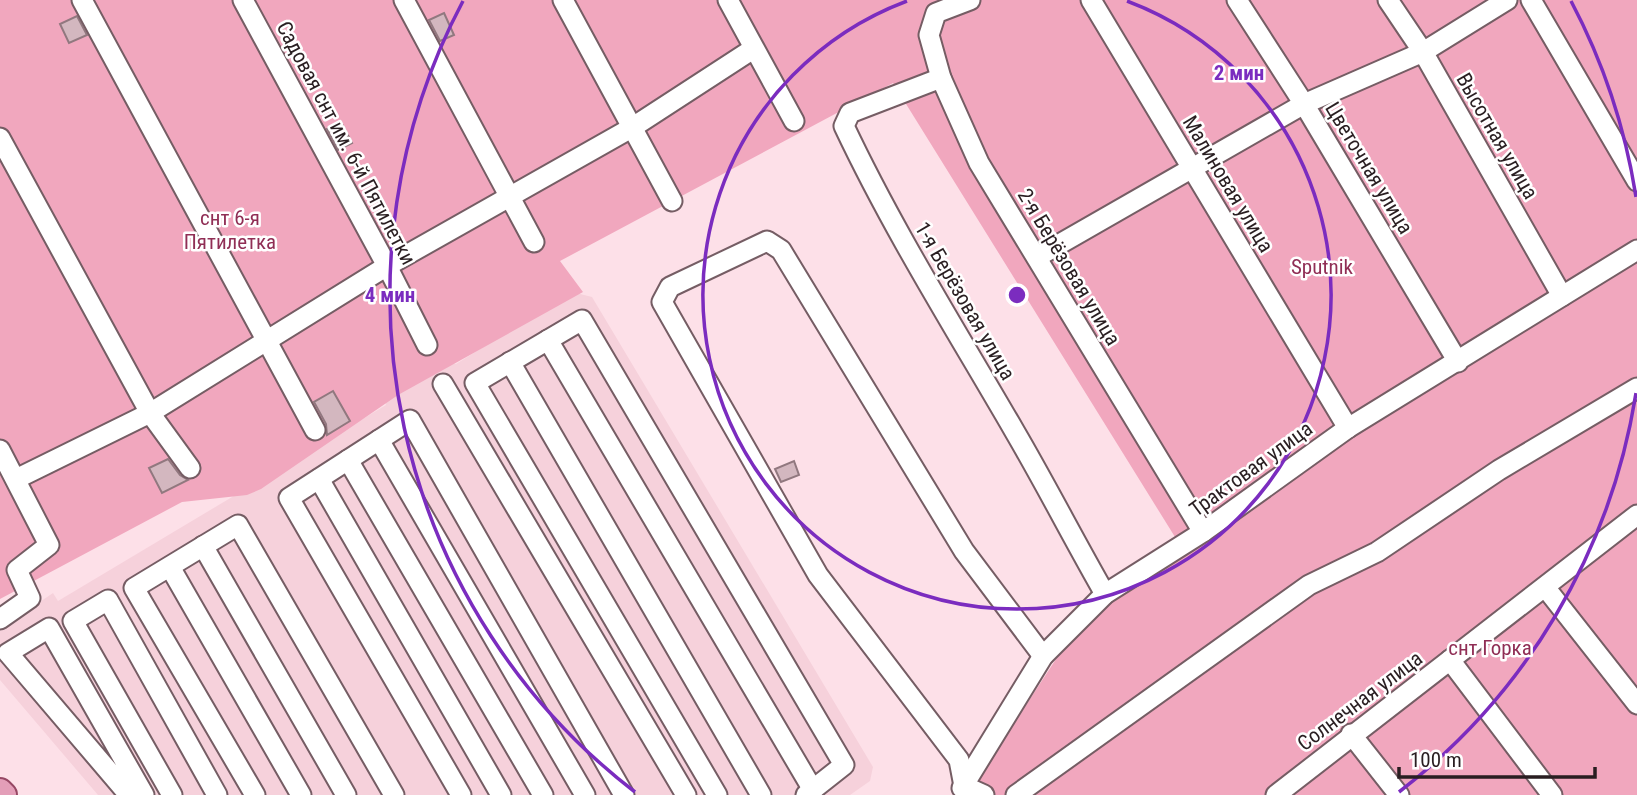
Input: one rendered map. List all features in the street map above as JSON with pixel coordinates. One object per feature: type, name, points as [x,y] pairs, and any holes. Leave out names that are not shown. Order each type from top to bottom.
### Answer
[{"type":"main road","points":[[0,791],[4,795]]},
{"type":"street","points":[[82,0],[315,430]]},
{"type":"street","name":"Садовая снт им. 6-й Пятилетки","points":[[243,0],[387,265],[427,345]]},
{"type":"street","points":[[404,0],[534,242]]},
{"type":"street","points":[[563,0],[672,201]]},
{"type":"street","points":[[728,0],[794,121]]},
{"type":"street","name":"2-я Берёзовая улица","points":[[970,0],[936,13],[929,35],[941,78],[979,163],[1203,532]]},
{"type":"street","name":"Малиновая улица","points":[[1091,0],[1348,428]]},
{"type":"street","name":"Цветочная улица","points":[[1237,0],[1304,104],[1458,362]]},
{"type":"street","name":"Высотная улица","points":[[1388,0],[1423,52],[1562,296]]},
{"type":"street","points":[[1037,257],[1190,166],[1304,104],[1423,52],[1507,0]]},
{"type":"street","points":[[1531,0],[1637,181]]},
{"type":"street","points":[[16,480],[150,413],[387,265],[633,127],[753,49]]},
{"type":"street","name":"1-я Берёзовая улица","points":[[941,78],[850,113],[844,126],[870,183],[1016,433],[1105,594]]},
{"type":"street","points":[[0,138],[150,413],[190,468]]},
{"type":"street","points":[[984,795],[961,790],[959,760],[818,575],[662,302],[670,287],[767,241],[781,250],[964,551],[1043,656]]},
{"type":"street","name":"Трактовая улица","points":[[961,790],[1043,656],[1105,594],[1203,532],[1348,428],[1637,250]]},
{"type":"street","points":[[548,340],[810,792],[844,765],[582,320],[510,362],[475,383],[716,795]]},
{"type":"street","points":[[510,362],[761,795]]},
{"type":"street","points":[[443,384],[685,795]]},
{"type":"street","points":[[1016,795],[1309,585],[1377,552],[1499,470],[1637,388]]},
{"type":"street","points":[[461,795],[289,498],[410,420],[624,795]]},
{"type":"street","points":[[379,440],[585,795]]},
{"type":"street","points":[[0,450],[49,545],[17,570],[30,598],[0,619]]},
{"type":"street","points":[[348,460],[543,795]]},
{"type":"street","points":[[318,479],[501,795]]},
{"type":"street","name":"Солнечная улица","points":[[1276,795],[1351,734],[1637,515]]},
{"type":"street","points":[[255,795],[134,588],[238,525],[394,795]]},
{"type":"street","points":[[203,547],[346,795]]},
{"type":"street","points":[[170,567],[301,795]]},
{"type":"street","points":[[1545,587],[1637,704]]},
{"type":"street","points":[[172,795],[73,621],[108,600],[217,795]]},
{"type":"street","points":[[129,795],[8,653],[49,628],[144,795]]},
{"type":"street","points":[[1450,660],[1552,795]]},
{"type":"street","points":[[1351,734],[1399,795]]},
{"type":"shaded area","points":[[572,292],[592,297],[873,767],[870,781],[850,795],[98,795],[0,680],[0,629],[53,593],[58,601],[386,405],[384,399],[437,359],[456,364]]},
{"type":"green space","points":[[0,0],[1637,0],[1637,795],[967,795],[1098,595],[1175,537],[893,83],[560,261],[583,292],[398,395],[261,489],[247,495],[182,502],[0,599]]},
{"type":"building","points":[[444,13],[454,35],[440,41],[429,20]]},
{"type":"building","points":[[77,16],[87,35],[69,43],[60,24]]},
{"type":"building","points":[[341,122],[352,143],[338,150],[327,129]]},
{"type":"building","points":[[333,391],[350,421],[327,435],[326,424],[314,402]]},
{"type":"building","points":[[168,459],[180,475],[188,480],[162,493],[149,468]]},
{"type":"building","points":[[794,461],[799,475],[781,482],[775,469]]},
{"type":"park label","name":"снт 6-я Пятилетка","points":[[230,230]]},
{"type":"park label","name":"Sputnik","points":[[1322,267]]},
{"type":"park label","name":"снт Горка","points":[[1490,648]]}]
